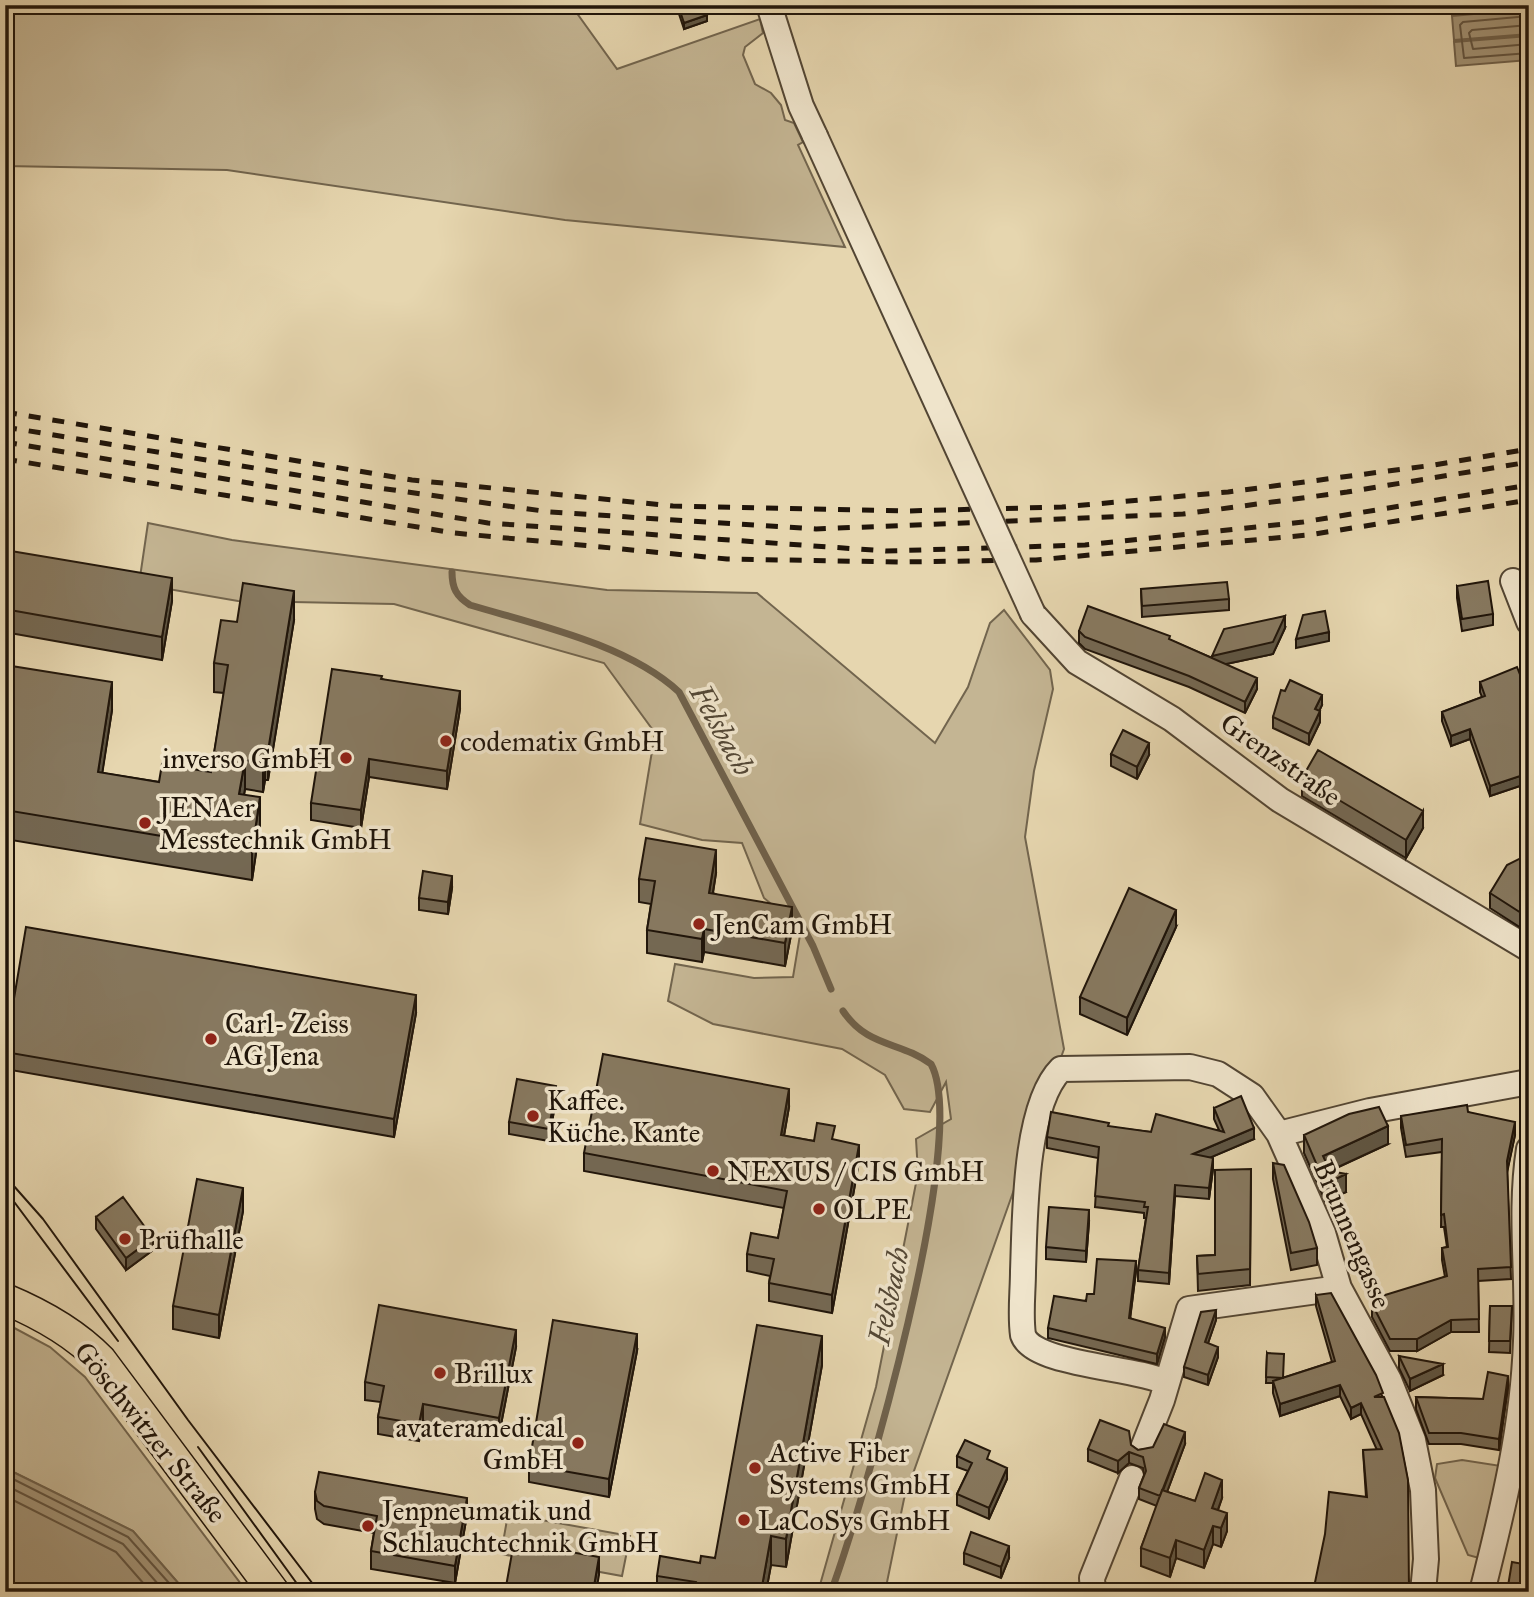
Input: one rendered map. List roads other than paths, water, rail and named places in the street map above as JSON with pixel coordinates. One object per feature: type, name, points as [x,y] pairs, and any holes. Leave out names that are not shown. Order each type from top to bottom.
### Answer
[{"type":"main road","name":"Göschwitzer Straße","points":[[5,1299],[33,1310],[74,1336],[101,1360],[274,1592]]},
{"type":"street","name":"Grenzstraße","points":[[769,5],[801,106],[1034,614],[1077,662],[1172,719],[1280,800],[1518,943]]},
{"type":"street","points":[[1513,581],[1529,622]]},
{"type":"street","name":"Brunnengasse","points":[[1165,1382],[1135,1371],[1048,1356],[1032,1349],[1023,1335],[1025,1224],[1032,1146],[1046,1093],[1061,1069],[1190,1067],[1218,1074],[1252,1096],[1279,1135],[1323,1233],[1339,1288],[1389,1380],[1413,1440],[1423,1490],[1426,1559],[1423,1592]]},
{"type":"street","points":[[1279,1135],[1370,1111],[1529,1082]]},
{"type":"street","points":[[1482,1592],[1514,1457],[1522,1401],[1526,1340],[1524,1211],[1529,1149]]},
{"type":"street","points":[[1143,1448],[1189,1309],[1339,1288]]},
{"type":"street","points":[[1093,1592],[1092,1578],[1132,1478]]},
{"type":"water","points":[[1529,9],[1529,34],[1454,40],[1452,16]]},
{"type":"water","points":[[1529,36],[1529,60],[1456,66],[1454,42]]},
{"type":"water","points":[[5,1468],[133,1531],[186,1592],[5,1592]]},
{"type":"waterway","name":"Felsbach","points":[[452,572],[456,591],[470,605],[608,649],[658,675],[679,692],[813,946],[831,989]]},
{"type":"waterway","name":"Felsbach","points":[[831,1592],[866,1483],[908,1323],[937,1165],[940,1104],[931,1064],[863,1032],[843,1011]]},
{"type":"tram line","points":[[5,1176],[43,1219],[188,1420],[319,1592]]},
{"type":"tram line","points":[[9,1195],[118,1341]]},
{"type":"tram line","points":[[198,1447],[303,1592]]},
{"type":"railway","points":[[5,412],[412,480],[673,506],[906,511],[1062,507],[1228,492],[1434,465],[1529,449]]},
{"type":"railway","points":[[5,427],[358,485],[550,512],[816,529],[1183,514],[1347,492],[1529,462]]},
{"type":"railway","points":[[5,442],[488,523],[886,551],[1085,545],[1303,522],[1529,485]]},
{"type":"railway","points":[[5,459],[454,533],[727,559],[900,562],[1036,560],[1308,535],[1529,500]]},
{"type":"place","name":"codematix GmbH","points":[[446,741]]},
{"type":"place","name":"inverso GmbH","points":[[346,758]]},
{"type":"place","name":"JENAer Messtechnik GmbH","points":[[145,823]]},
{"type":"place","name":"JenCam GmbH","points":[[699,924]]},
{"type":"place","name":"Carl- Zeiss AG Jena","points":[[211,1039]]},
{"type":"place","name":"Kaffee. Küche. Kante","points":[[533,1116]]},
{"type":"place","name":"NEXUS / CIS GmbH","points":[[713,1171]]},
{"type":"place","name":"OLPE","points":[[819,1209]]},
{"type":"place","name":"Prüfhalle","points":[[125,1239]]},
{"type":"place","name":"Brillux","points":[[440,1373]]},
{"type":"place","name":"avateramedical GmbH","points":[[578,1443]]},
{"type":"place","name":"Active Fiber Systems GmbH","points":[[755,1468]]},
{"type":"place","name":"LaCoSys GmbH","points":[[744,1520]]},
{"type":"place","name":"Jenpneumatik und Schlauchtechnik GmbH","points":[[368,1526]]}]
